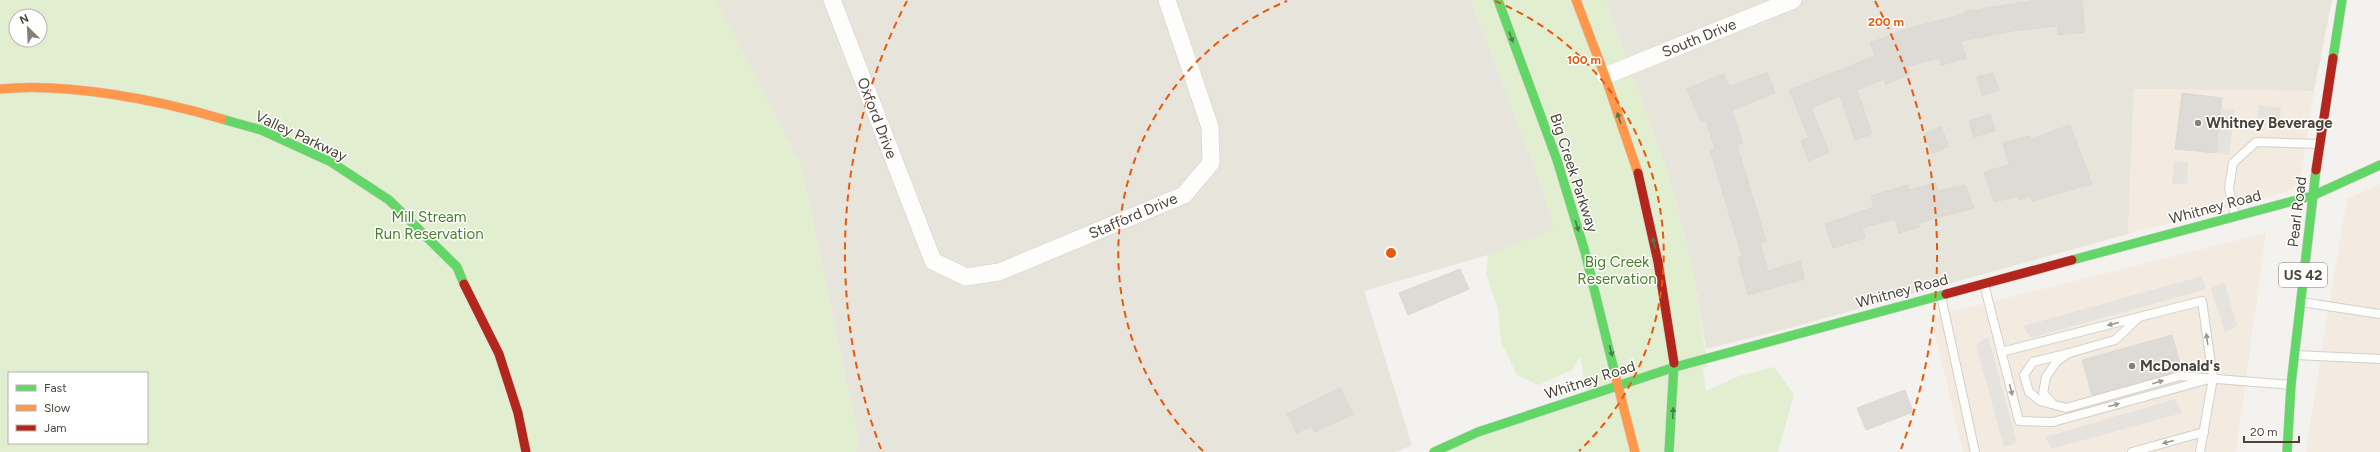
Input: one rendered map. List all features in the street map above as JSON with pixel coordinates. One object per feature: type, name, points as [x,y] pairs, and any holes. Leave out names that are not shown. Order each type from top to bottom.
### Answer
[{"type":"street","name":"Oxford Drive","points":[[832,0],[922,235]]},
{"type":"street","name":"Stafford Drive","points":[[922,235],[933,261],[959,274],[966,277],[999,272],[1184,195],[1211,163],[1210,127],[1167,0]]},
{"type":"street","name":"Big Creek Parkway","points":[[1498,0],[1557,160],[1585,252],[1620,384],[1635,452]]},
{"type":"street","points":[[1576,0],[1605,76],[1640,181],[1658,262],[1675,367],[1669,452]]},
{"type":"street","name":"South Drive","points":[[1605,76],[1793,0]]},
{"type":"street","name":"Pearl Road","points":[[2287,452],[2291,386],[2312,196],[2342,0]]},
{"type":"street","name":"Valley Parkway","points":[[0,89],[20,87],[86,92],[194,111],[261,130],[331,162],[389,200],[457,267],[478,314],[499,354],[518,413],[526,452]]},
{"type":"street","name":"Whitney Road","points":[[1434,452],[1478,432],[1675,367],[2312,196],[2380,166]]},
{"type":"lane","points":[[2235,216],[2229,188],[2234,163],[2256,142],[2320,144]]},
{"type":"lane","points":[[1984,284],[2019,421],[2053,422],[2213,378]]},
{"type":"lane","points":[[1940,295],[1974,452]]},
{"type":"lane","points":[[2001,352],[2202,302],[2213,378],[2200,452]]},
{"type":"lane","points":[[2300,302],[2380,314]]},
{"type":"lane","points":[[2138,317],[2115,340],[2033,362],[2024,375],[2029,392],[2040,401],[2066,408],[2180,376],[2291,386]]},
{"type":"lane","points":[[2052,403],[2043,393],[2046,377],[2057,361],[2068,352]]},
{"type":"lane","points":[[2295,355],[2380,359]]},
{"type":"lane","points":[[2132,452],[2204,432]]},
{"type":"shaded area","points":[[716,0],[1471,0],[1534,166],[1555,229],[1488,255],[1364,291],[1412,445],[1396,452],[855,452],[859,441],[801,166]]},
{"type":"shaded area","points":[[1605,0],[2332,0],[2314,91],[2134,89],[2128,234],[1786,329],[1706,349],[1692,267],[1670,179]]},
{"type":"shaded area","points":[[2134,89],[2314,91],[2300,181],[2292,189],[2275,195],[2128,234]]},
{"type":"shaded area","points":[[2259,105],[2281,108],[2280,121],[2257,118]]},
{"type":"shaded area","points":[[2222,108],[2235,110],[2229,155],[2216,153]]},
{"type":"shaded area","points":[[2174,161],[2188,162],[2187,184],[2172,184]]},
{"type":"shaded area","points":[[2380,184],[2380,452],[2306,452],[2347,199]]},
{"type":"shaded area","points":[[2266,233],[2236,452],[1963,452],[1931,317]]},
{"type":"shaded area","points":[[2202,276],[2206,289],[2031,338],[2023,326]]},
{"type":"shaded area","points":[[2224,281],[2237,326],[2225,333],[2211,289]]},
{"type":"shaded area","points":[[1988,336],[2017,443],[2004,447],[1976,345]]},
{"type":"shaded area","points":[[2175,399],[2182,413],[2051,449],[2045,437]]},
{"type":"green space","name":"Mill Stream Run Reservation","points":[[0,0],[716,0],[801,166],[859,441],[855,452],[0,452]]},
{"type":"green space","name":"Big Creek Reservation","points":[[1471,0],[1605,0],[1670,179],[1692,267],[1708,367],[1703,368],[1706,391],[1739,376],[1774,367],[1794,394],[1778,452],[1434,452],[1587,399],[1580,356],[1572,370],[1538,385],[1517,375],[1501,342],[1498,310],[1486,273],[1488,255],[1555,229],[1534,166]]},
{"type":"building","points":[[2035,0],[2082,0],[2085,32],[2058,35],[2057,26],[2012,31],[1961,41],[1966,58],[1941,65],[1940,58],[1907,66],[1910,74],[1886,84],[1884,79],[1857,90],[1872,134],[1855,140],[1840,96],[1811,108],[1829,152],[1809,161],[1801,141],[1809,138],[1789,90],[1875,56],[1870,43],[1909,28],[1965,14],[1964,12]]},
{"type":"building","points":[[1767,72],[1775,93],[1732,110],[1743,143],[1737,145],[1766,241],[1760,243],[1768,271],[1800,261],[1805,279],[1748,295],[1738,258],[1742,256],[1710,151],[1715,149],[1706,120],[1701,122],[1687,89],[1724,74],[1729,87]]},
{"type":"building","points":[[1993,73],[1999,90],[1982,95],[1977,77]]},
{"type":"building","name":"Whitney Beverage","points":[[2182,93],[2222,98],[2216,153],[2175,149]]},
{"type":"building","points":[[1990,114],[1995,131],[1974,137],[1969,121]]},
{"type":"building","points":[[2070,125],[2092,184],[2032,201],[2031,196],[2019,200],[2018,196],[1994,202],[1984,172],[2009,165],[2003,143],[2029,136],[2031,139]]},
{"type":"building","points":[[1941,127],[1949,146],[1932,154],[1924,134]]},
{"type":"building","points":[[1936,183],[1938,191],[1965,185],[1974,208],[1918,223],[1920,227],[1899,233],[1895,219],[1862,228],[1865,238],[1833,248],[1825,224],[1874,207],[1871,196],[1908,185],[1909,190]]},
{"type":"building","points":[[1460,269],[1469,289],[1408,315],[1399,293]]},
{"type":"building","name":"McDonald's","points":[[2172,335],[2182,371],[2092,395],[2082,360]]},
{"type":"building","points":[[1340,388],[1353,414],[1315,432],[1312,426],[1297,433],[1287,414]]},
{"type":"building","points":[[1905,390],[1913,412],[1866,430],[1857,408]]},
{"type":"traffic: fast","points":[[1498,0],[1557,160],[1585,252],[1616,378]]},
{"type":"traffic: fast","points":[[2333,58],[2342,0]]},
{"type":"traffic: fast","points":[[222,119],[261,130],[331,162],[389,200],[457,267],[464,284]]},
{"type":"traffic: fast","points":[[2072,260],[2312,196],[2380,165]]},
{"type":"traffic: fast","points":[[2287,452],[2291,385],[2316,170]]},
{"type":"traffic: fast","points":[[1434,452],[1478,432],[1675,367],[1946,294]]},
{"type":"traffic: fast","points":[[1669,452],[1674,363]]},
{"type":"traffic: slow","points":[[1576,0],[1605,76],[1638,173]]},
{"type":"traffic: slow","points":[[0,89],[54,88],[83,90],[170,105],[222,119]]},
{"type":"traffic: slow","points":[[1616,378],[1635,452]]},
{"type":"traffic: jam","points":[[2316,170],[2333,58]]},
{"type":"traffic: jam","points":[[1638,173],[1658,262],[1674,363]]},
{"type":"traffic: jam","points":[[1946,294],[2072,260]]},
{"type":"traffic: jam","points":[[464,284],[499,354],[518,413],[526,452]]},
{"type":"place","name":"Whitney Beverage","points":[[2198,123]]},
{"type":"place","name":"McDonald's","points":[[2132,366]]}]
